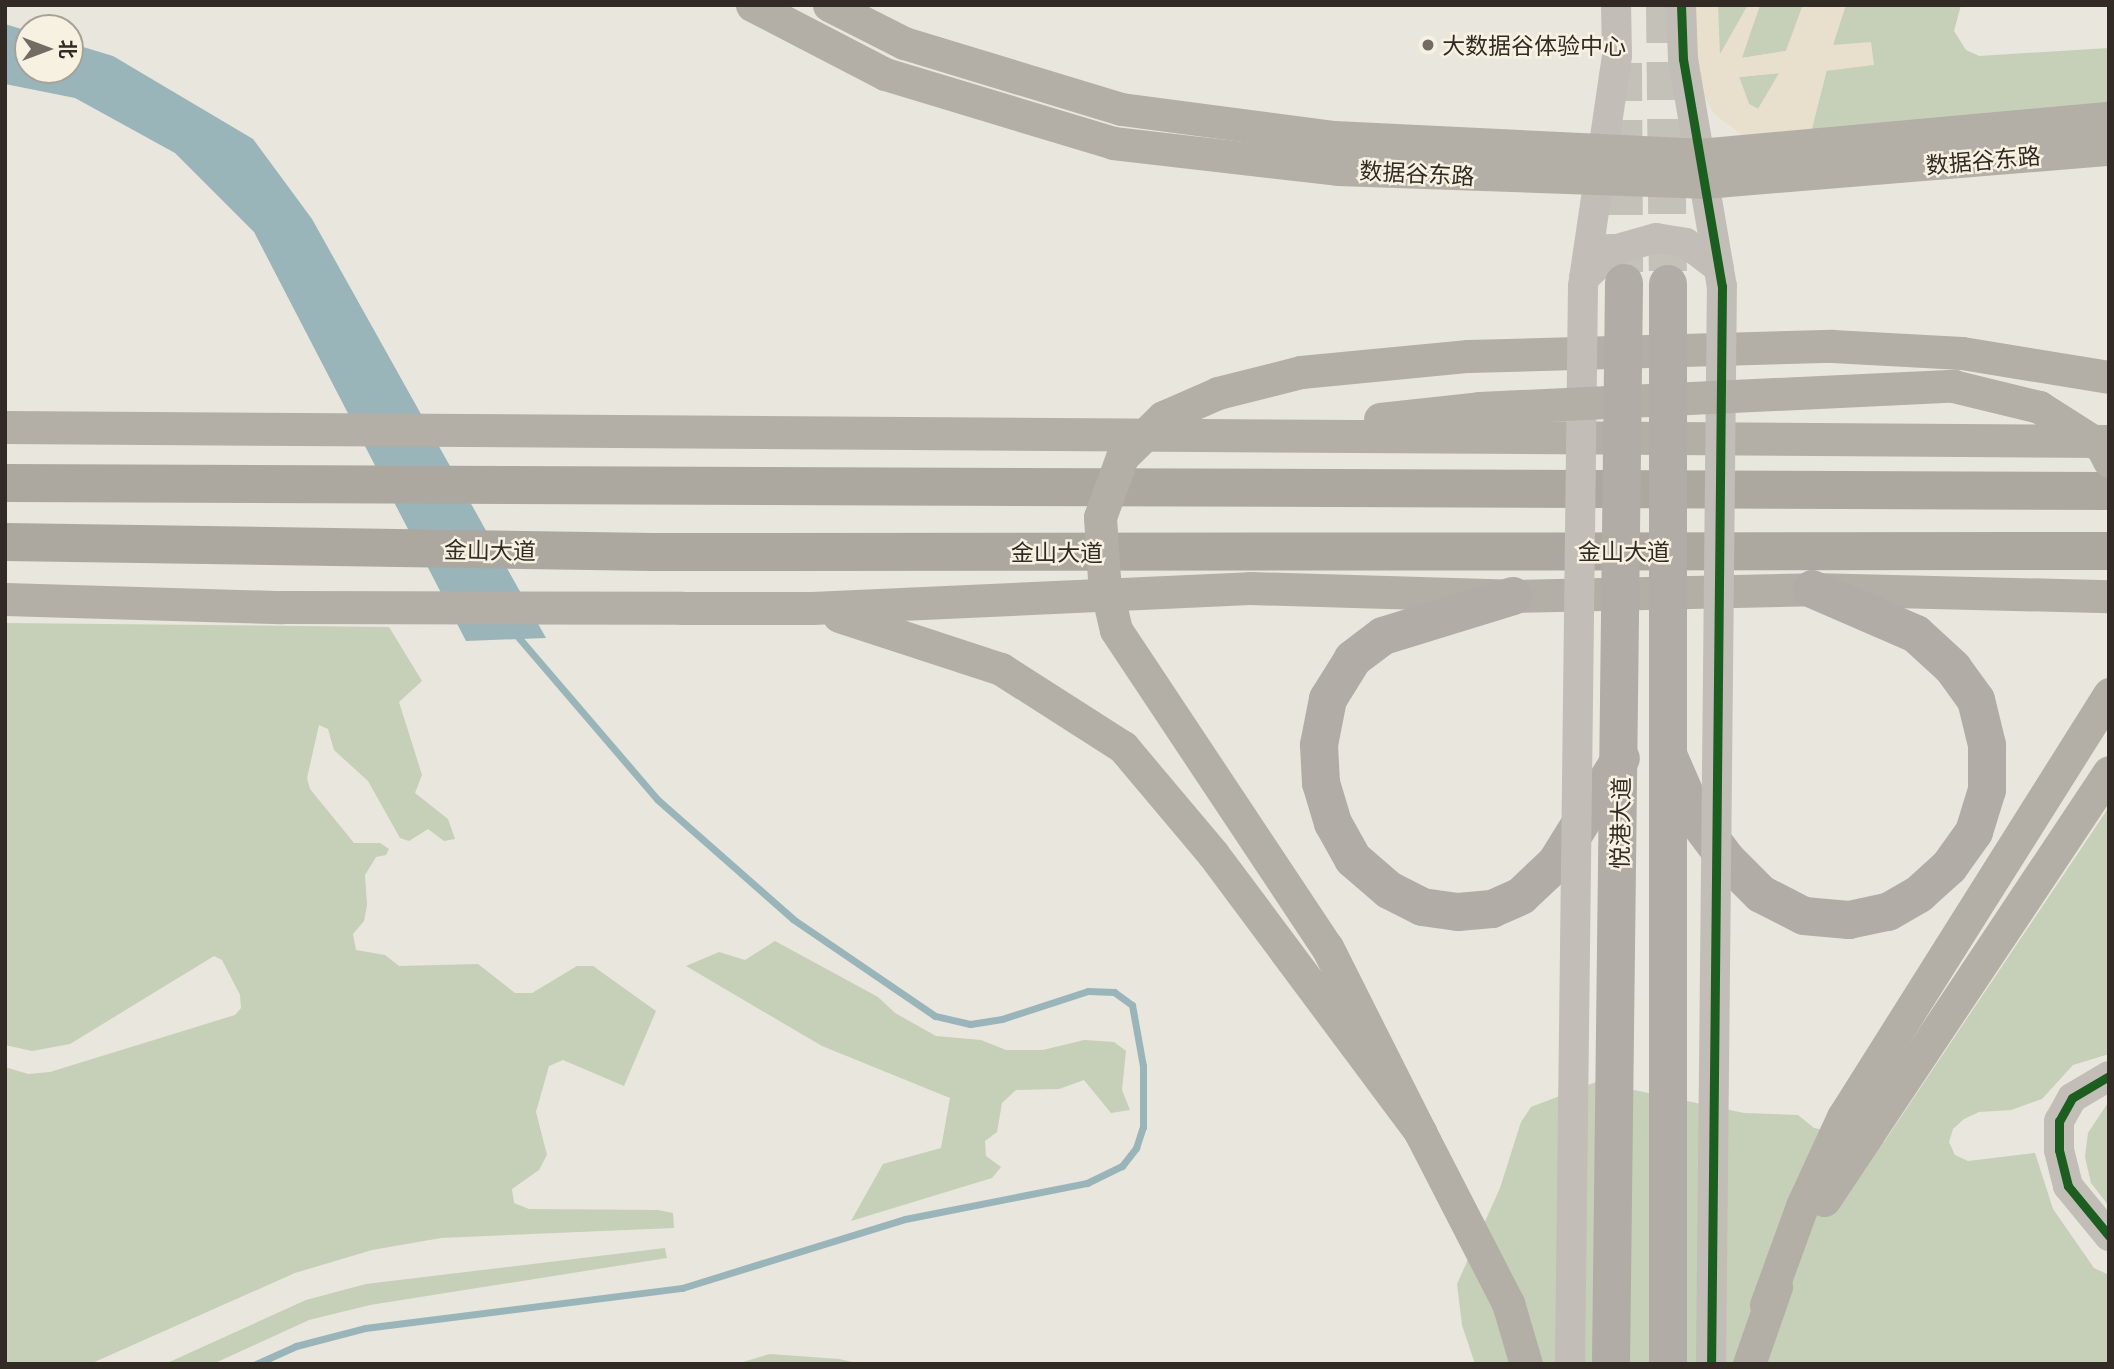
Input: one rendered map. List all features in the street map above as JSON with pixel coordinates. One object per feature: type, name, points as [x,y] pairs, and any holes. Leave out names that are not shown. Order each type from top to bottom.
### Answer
[{"type":"highway","points":[[5,483],[618,488],[2109,491]]},
{"type":"highway","name":"金山大道","points":[[5,542],[654,552],[2109,551]]},
{"type":"main road","name":"数据谷东路","points":[[752,5],[885,74],[1113,143],[1338,169],[1701,169],[2109,149]]},
{"type":"main road","name":"数据谷东路","points":[[829,5],[904,43],[1121,109],[1334,137],[1601,167]]},
{"type":"main road","name":"数据谷东路","points":[[1701,169],[2109,118]]},
{"type":"main road","name":"悦港大道","points":[[1611,1364],[1621,758],[1624,283]]},
{"type":"main road","points":[[1668,284],[1668,1364]]},
{"type":"main road","points":[[1526,1364],[1508,1303],[1327,947],[1116,630],[1104,579],[1100,517],[1122,457],[1163,417],[1218,393],[1301,372],[1468,356],[1832,346],[1962,353],[2109,377]]},
{"type":"main road","points":[[1242,436],[1479,408],[1953,386],[2039,407],[2102,447],[2109,461]]},
{"type":"main road","points":[[5,427],[2109,441]]},
{"type":"main road","points":[[5,598],[282,607],[812,608],[1250,588],[1513,596],[1812,589],[2109,596]]},
{"type":"main road","points":[[1669,757],[1696,819],[1727,860],[1761,894],[1804,916],[1849,920],[1888,912],[1919,894],[1949,867],[1973,832],[1987,790],[1987,745],[1976,700],[1954,668],[1916,634],[1812,589]]},
{"type":"main road","points":[[1513,596],[1415,622],[1382,636],[1353,659],[1328,699],[1319,745],[1321,783],[1334,823],[1353,859],[1389,890],[1422,907],[1458,912],[1492,909],[1521,896],[1556,863],[1621,758]]},
{"type":"main road","points":[[812,608],[921,640],[1001,669],[1123,747],[1213,853],[1420,1132]]},
{"type":"main road","points":[[1749,1364],[1766,1305],[1855,1125],[2109,694]]},
{"type":"main road","points":[[1855,1125],[2109,772]]},
{"type":"street","points":[[1570,1364],[1584,282],[1617,55],[1616,5]]},
{"type":"street","points":[[1681,5],[1684,59],[1721,277],[1711,1364]]},
{"type":"street","points":[[1584,282],[1614,250],[1656,238],[1686,243],[1721,277]]},
{"type":"street","points":[[2109,1076],[2073,1098],[2059,1121],[2059,1150],[2068,1186],[2109,1236]]},
{"type":"green space","points":[[1718,5],[1748,5],[1719,56],[1715,8]]},
{"type":"green space","points":[[1760,5],[1803,5],[1786,51],[1741,58]]},
{"type":"green space","points":[[1961,5],[1954,31],[1966,50],[1979,56],[2109,48],[2109,112],[1810,136],[1843,6]]},
{"type":"green space","points":[[1780,73],[1758,109],[1749,104],[1739,77]]},
{"type":"green space","points":[[5,623],[389,627],[422,681],[399,702],[422,775],[415,793],[448,819],[455,839],[444,841],[428,829],[409,841],[400,838],[368,781],[334,750],[328,729],[319,725],[307,778],[310,789],[354,843],[380,843],[389,849],[386,855],[376,857],[365,875],[367,905],[364,921],[353,934],[356,950],[385,955],[399,966],[478,964],[515,993],[532,993],[577,966],[593,966],[656,1011],[624,1086],[563,1060],[549,1066],[536,1112],[547,1155],[539,1170],[512,1189],[514,1203],[529,1209],[658,1210],[673,1213],[674,1228],[441,1238],[372,1250],[295,1273],[90,1364],[5,1364],[5,1067],[28,1074],[50,1072],[235,1015],[241,1008],[240,995],[222,960],[214,956],[70,1044],[32,1051],[5,1045]]},
{"type":"green space","points":[[2109,807],[2109,1054],[2073,1065],[2042,1099],[2011,1110],[1979,1112],[1964,1119],[1953,1129],[1949,1142],[1955,1155],[1968,1161],[2035,1153],[2053,1209],[2094,1268],[2109,1275],[2109,1364],[1475,1364],[1462,1325],[1457,1284],[1500,1188],[1521,1122],[1531,1107],[1596,1082],[1744,1113],[1798,1115],[1814,1128],[1884,1142]]},
{"type":"green space","points":[[775,941],[878,997],[895,1013],[936,1036],[981,1040],[1006,1050],[1043,1050],[1084,1040],[1114,1042],[1126,1051],[1122,1090],[1130,1110],[1111,1113],[1084,1080],[1059,1089],[1016,1090],[1002,1103],[997,1132],[985,1141],[986,1156],[1001,1167],[992,1178],[851,1221],[883,1164],[941,1148],[950,1098],[822,1046],[686,966],[719,952],[745,960]]},
{"type":"green space","points":[[2109,1101],[2109,1206],[2091,1183],[2085,1157],[2088,1133]]},
{"type":"green space","points":[[665,1248],[667,1258],[370,1305],[309,1320],[213,1364],[165,1364],[306,1300],[366,1284]]},
{"type":"green space","points":[[770,1354],[839,1359],[861,1364],[736,1364]]},
{"type":"shaded area","points":[[1693,5],[1718,5],[1720,55],[1748,5],[1760,5],[1742,58],[1786,51],[1803,5],[1846,5],[1833,45],[1871,42],[1874,65],[1826,71],[1810,136],[1742,135],[1714,114],[1696,82]],"holes":[[[1779,73],[1758,109],[1749,104],[1739,77]]]},
{"type":"water","points":[[5,24],[14,27],[14,84],[84,84],[84,47],[113,56],[253,139],[312,219],[546,638],[466,641],[254,232],[175,153],[75,98],[5,84]]},
{"type":"waterway","points":[[256,1364],[296,1346],[365,1328],[682,1288],[905,1219],[1087,1183],[1122,1166],[1136,1148],[1143,1127],[1143,1066],[1132,1005],[1114,992],[1088,991],[1002,1019],[970,1024],[935,1016],[793,919],[657,799],[514,632]]},
{"type":"tunnel","points":[[1665,5],[1668,284]]},
{"type":"tunnel","points":[[1623,63],[1624,283]]},
{"type":"cycle path","points":[[1681,5],[1683,59],[1722,286],[1711,1364]]},
{"type":"cycle path","points":[[2109,1076],[2072,1098],[2059,1121],[2059,1150],[2068,1186],[2109,1236]]},
{"type":"place","name":"大数据谷体验中心","points":[[1428,45]]}]
